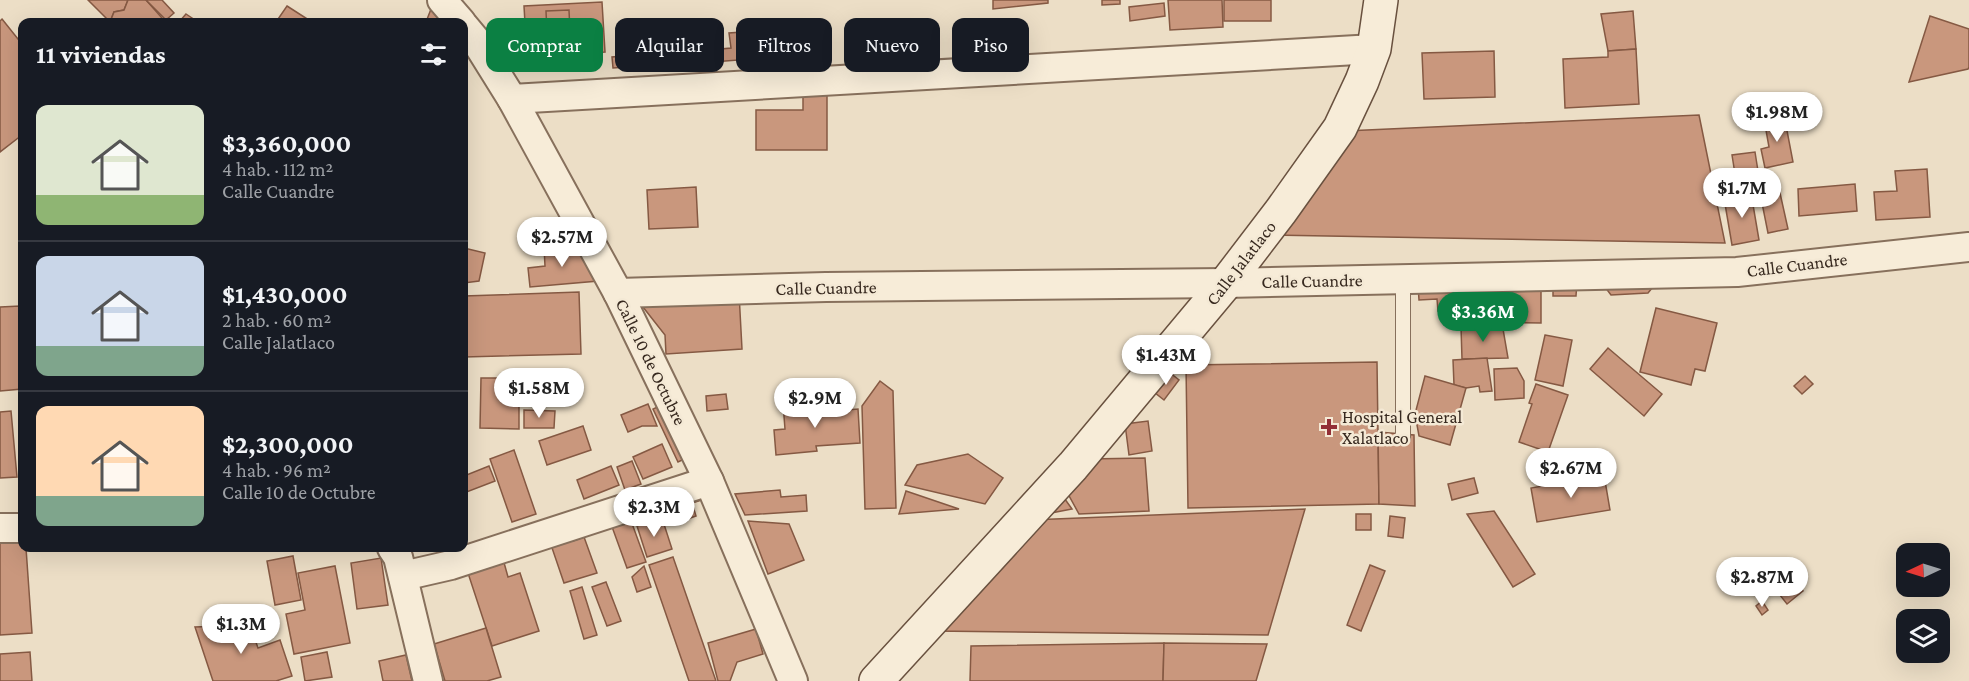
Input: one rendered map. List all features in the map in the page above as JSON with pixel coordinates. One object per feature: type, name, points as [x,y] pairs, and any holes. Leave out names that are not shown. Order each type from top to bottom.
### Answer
[{"type":"main road","name":"Calle Jalatlaco","points":[[876,681],[1073,466],[1226,283],[1281,211],[1340,128],[1374,49],[1381,0]]},
{"type":"street","name":"Calle 10 de Octubre","points":[[442,0],[457,18]]},
{"type":"street","name":"Calle 10 de Octubre","points":[[468,31],[512,99],[618,293],[709,481],[793,681]]},
{"type":"street","points":[[512,99],[1374,49]]},
{"type":"street","name":"Calle Cuandre","points":[[618,293],[1737,272],[1969,247]]},
{"type":"street","points":[[403,576],[451,565],[709,481]]},
{"type":"street","points":[[0,528],[18,528]]},
{"type":"street","points":[[395,552],[403,576],[428,681]]},
{"type":"lane","points":[[1402,279],[1403,438]]},
{"type":"building","points":[[88,0],[128,0],[124,10],[114,12],[112,18],[106,18]]},
{"type":"building","points":[[128,0],[146,0],[162,18],[112,18],[114,12],[124,10]]},
{"type":"building","points":[[146,0],[162,0],[174,13],[168,18],[164,18]]},
{"type":"building","points":[[993,0],[1048,0],[1048,3],[993,9]]},
{"type":"building","points":[[1102,0],[1120,0],[1120,4],[1102,5]]},
{"type":"building","points":[[1168,0],[1222,0],[1223,27],[1170,30]]},
{"type":"building","points":[[1224,0],[1271,0],[1271,21],[1224,21]]},
{"type":"building","points":[[602,2],[603,18],[525,18],[524,6]]},
{"type":"building","points":[[1164,3],[1165,16],[1130,21],[1129,7]]},
{"type":"building","points":[[287,6],[306,18],[279,18]]},
{"type":"building","points":[[431,9],[438,18],[428,18]]},
{"type":"building","points":[[569,10],[569,18],[546,18],[546,11]]},
{"type":"building","points":[[1633,11],[1636,49],[1608,51],[1601,14]]},
{"type":"building","points":[[1930,16],[1969,29],[1969,67],[1909,82]]},
{"type":"building","points":[[2,19],[18,39],[18,138],[0,152],[0,21]]},
{"type":"building","points":[[603,19],[605,52],[603,52]]},
{"type":"building","points":[[729,33],[736,33],[736,60],[724,61],[724,49],[731,48]]},
{"type":"building","points":[[1636,49],[1639,104],[1565,108],[1563,59],[1608,57],[1608,51]]},
{"type":"building","points":[[1494,51],[1495,97],[1424,99],[1422,53]]},
{"type":"building","points":[[612,57],[615,57],[615,68],[613,68]]},
{"type":"building","points":[[803,93],[827,93],[827,150],[756,150],[756,110],[803,110]]},
{"type":"building","points":[[1699,115],[1725,243],[1271,235],[1345,131]]},
{"type":"building","points":[[1784,115],[1793,162],[1765,168],[1761,149],[1769,147],[1764,119]]},
{"type":"building","points":[[1755,152],[1758,171],[1735,174],[1732,155]]},
{"type":"building","points":[[1927,169],[1930,217],[1876,220],[1874,192],[1897,191],[1895,171]]},
{"type":"building","points":[[1855,184],[1857,211],[1799,216],[1798,189]]},
{"type":"building","points":[[696,187],[698,227],[649,229],[647,190]]},
{"type":"building","points":[[1751,193],[1759,240],[1732,245],[1724,198]]},
{"type":"building","points":[[1780,193],[1788,229],[1768,233],[1761,198]]},
{"type":"building","points":[[577,244],[598,281],[530,287],[528,268],[545,266],[544,247]]},
{"type":"building","points":[[468,249],[485,253],[479,281],[468,282]]},
{"type":"building","points":[[1661,277],[1648,293],[1611,295],[1602,283]]},
{"type":"building","points":[[1484,280],[1541,281],[1541,323],[1484,322]]},
{"type":"building","points":[[1553,280],[1577,281],[1576,296],[1553,296]]},
{"type":"building","points":[[1468,281],[1470,309],[1438,311],[1437,299],[1419,300],[1418,285]]},
{"type":"building","points":[[579,292],[581,354],[468,357],[468,296]]},
{"type":"building","points":[[739,293],[742,349],[666,354],[665,335],[643,307],[663,305]]},
{"type":"building","points":[[18,306],[18,389],[0,391],[0,307]]},
{"type":"building","points":[[1656,308],[1717,323],[1705,371],[1695,369],[1691,385],[1640,372]]},
{"type":"building","points":[[1461,327],[1503,329],[1508,358],[1462,359]]},
{"type":"building","points":[[1545,335],[1572,340],[1563,386],[1535,380]]},
{"type":"building","points":[[1608,348],[1662,394],[1644,416],[1590,369]]},
{"type":"building","points":[[1487,358],[1492,391],[1480,392],[1479,386],[1466,388],[1454,385],[1453,360]]},
{"type":"building","points":[[1377,362],[1379,504],[1188,508],[1186,365]]},
{"type":"building","points":[[1517,368],[1524,381],[1524,398],[1495,400],[1494,369]]},
{"type":"building","points":[[1169,372],[1179,380],[1164,400],[1154,392]]},
{"type":"building","points":[[1425,376],[1466,388],[1450,445],[1419,436],[1415,414]]},
{"type":"building","points":[[1805,376],[1813,384],[1802,394],[1794,386]]},
{"type":"building","points":[[481,378],[519,378],[519,429],[480,428]]},
{"type":"building","points":[[880,381],[893,391],[896,508],[865,509],[862,406]]},
{"type":"building","points":[[1536,384],[1568,395],[1548,452],[1519,442]]},
{"type":"building","points":[[726,394],[728,409],[707,411],[706,396]]},
{"type":"building","points":[[815,401],[816,409],[809,413],[858,409],[860,443],[816,446],[817,451],[776,455],[774,430],[785,429],[783,403]]},
{"type":"building","points":[[666,403],[691,456],[678,462],[653,409]]},
{"type":"building","points":[[648,404],[657,426],[642,426],[628,432],[621,415]]},
{"type":"building","points":[[524,410],[555,411],[554,428],[524,428]]},
{"type":"building","points":[[11,411],[17,477],[0,478],[0,412]]},
{"type":"building","points":[[1148,421],[1152,451],[1129,455],[1125,424]]},
{"type":"building","points":[[583,426],[591,450],[547,465],[539,441]]},
{"type":"building","points":[[1378,432],[1414,435],[1415,506],[1379,504]]},
{"type":"building","points":[[662,444],[672,467],[643,479],[633,457]]},
{"type":"building","points":[[514,450],[536,514],[512,522],[490,459]]},
{"type":"building","points":[[968,454],[1003,478],[985,504],[905,485],[917,465]]},
{"type":"building","points":[[1145,458],[1149,511],[1079,514],[1062,483],[1088,459]]},
{"type":"building","points":[[632,461],[641,484],[625,490],[617,467]]},
{"type":"building","points":[[489,466],[495,481],[468,491],[468,474]]},
{"type":"building","points":[[611,466],[619,485],[584,499],[577,480]]},
{"type":"building","points":[[1604,475],[1610,510],[1537,522],[1531,488]]},
{"type":"building","points":[[1474,478],[1478,493],[1452,500],[1448,484]]},
{"type":"building","points":[[705,488],[708,498],[692,503],[696,516],[670,525],[666,511],[636,521],[632,512]]},
{"type":"building","points":[[1057,488],[1072,509],[1051,513]]},
{"type":"building","points":[[780,490],[781,497],[806,495],[807,511],[745,515],[735,494]]},
{"type":"building","points":[[906,491],[959,509],[899,514]]},
{"type":"building","points":[[1305,509],[1268,635],[933,631],[1030,520]]},
{"type":"building","points":[[1494,511],[1535,574],[1513,587],[1467,514]]},
{"type":"building","points":[[1356,514],[1371,514],[1371,530],[1356,530]]},
{"type":"building","points":[[1390,516],[1405,518],[1403,538],[1388,536]]},
{"type":"building","points":[[630,518],[646,562],[627,568],[611,524]]},
{"type":"building","points":[[662,518],[672,549],[647,557],[637,526]]},
{"type":"building","points":[[748,521],[789,524],[804,560],[768,574]]},
{"type":"building","points":[[571,532],[573,541],[584,537],[597,573],[564,583],[549,539]]},
{"type":"building","points":[[18,537],[18,552],[26,552],[32,633],[0,635],[0,539]]},
{"type":"building","points":[[293,556],[301,600],[275,605],[267,561]]},
{"type":"building","points":[[673,557],[716,681],[689,681],[649,565]]},
{"type":"building","points":[[381,558],[388,605],[357,609],[351,563]]},
{"type":"building","points":[[503,559],[508,577],[520,573],[539,631],[492,646],[467,570]]},
{"type":"building","points":[[1370,565],[1385,571],[1361,631],[1347,625]]},
{"type":"building","points":[[335,566],[350,643],[294,654],[286,614],[305,610],[298,573]]},
{"type":"building","points":[[644,566],[651,587],[637,592],[632,577]]},
{"type":"building","points":[[1784,566],[1803,591],[1787,604],[1768,580]]},
{"type":"building","points":[[606,582],[621,621],[607,626],[592,587]]},
{"type":"building","points":[[582,587],[597,635],[584,639],[570,591]]},
{"type":"building","points":[[1762,601],[1768,610],[1762,615],[1756,606]]},
{"type":"building","points":[[250,625],[258,648],[280,640],[292,676],[276,681],[213,681],[195,627]]},
{"type":"building","points":[[486,628],[501,677],[487,681],[445,681],[434,644]]},
{"type":"building","points":[[756,629],[763,654],[737,662],[730,681],[718,681],[708,643]]},
{"type":"building","points":[[1164,643],[1163,681],[970,681],[971,646]]},
{"type":"building","points":[[1164,643],[1267,644],[1256,681],[1163,681]]},
{"type":"building","points":[[30,652],[32,681],[0,681],[0,654]]},
{"type":"building","points":[[327,652],[332,677],[305,681],[301,657]]},
{"type":"building","points":[[406,655],[412,681],[383,681],[379,661]]},
{"type":"place","name":"Hospital General Xalatlaco","points":[[1329,427]]}]
